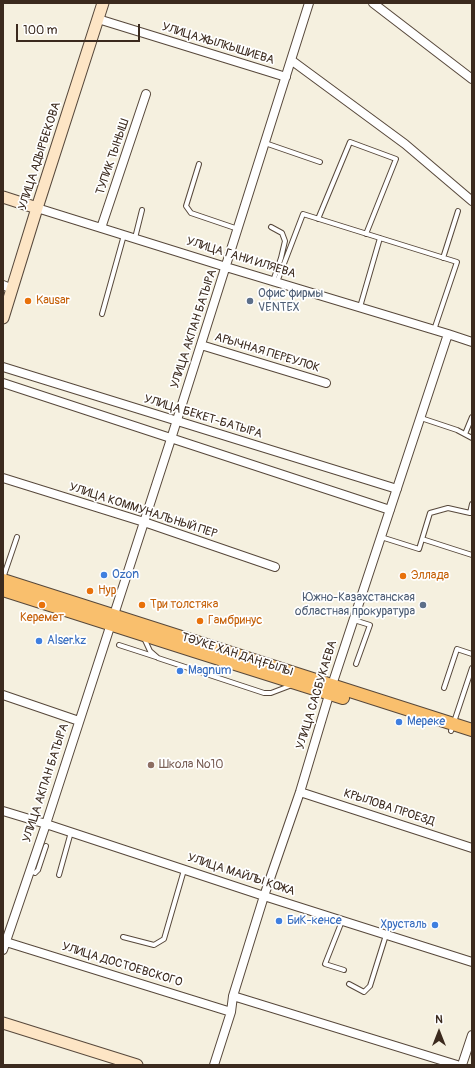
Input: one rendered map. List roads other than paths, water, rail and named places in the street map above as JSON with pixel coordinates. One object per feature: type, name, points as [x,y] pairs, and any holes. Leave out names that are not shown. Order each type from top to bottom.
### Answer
[{"type":"main road","name":"УЛИЦА АДЫРБЕКОВА","points":[[3,318],[8,287],[36,208],[103,3]]},
{"type":"main road","name":"УЛИЦА ГАНИ ИЛЯЕВА","points":[[3,197],[36,208]]},
{"type":"main road","name":"ТӘУКЕ ХАН ДАҢҒЫЛЫ","points":[[3,579],[112,620],[142,634],[295,683],[331,690]]},
{"type":"main road","name":"ТӘУКЕ ХАН ДАҢҒЫЛЫ","points":[[3,590],[112,620],[452,728],[472,737]]},
{"type":"main road","name":"ТӘУКЕ ХАН ДАҢҒЫЛЫ","points":[[452,728],[472,730]]},
{"type":"main road","points":[[3,1022],[137,1065]]},
{"type":"street","name":"УЛИЦА АКПАН БАТЫРА","points":[[4,946],[46,824],[177,421],[309,3]]},
{"type":"street","points":[[373,3],[472,79]]},
{"type":"street","name":"УЛИЦА ЖЫЛКЫШИЕВА","points":[[98,19],[286,78]]},
{"type":"street","points":[[291,60],[405,144],[472,201]]},
{"type":"street","name":"ТУПИК ТЫНЫШ","points":[[102,228],[146,94]]},
{"type":"street","name":"УЛИЦА ГАНИ ИЛЯЕВА","points":[[36,208],[472,342]]},
{"type":"street","name":"УЛИЦА САСБУКАЕВА","points":[[214,1065],[232,1012],[233,996],[264,896],[300,792],[331,690],[448,334]]},
{"type":"street","name":"АРЫЧНАЯ ПЕРЕУЛОК","points":[[201,345],[326,383]]},
{"type":"street","name":"УЛИЦА БЕКЕТ-БАТЫРА","points":[[3,367],[397,489]]},
{"type":"street","points":[[3,383],[390,510]]},
{"type":"street","name":"УЛИЦА КОММУНАЛЬНЫЙ ПЕР","points":[[3,478],[144,522],[275,567]]},
{"type":"street","points":[[3,695],[79,721]]},
{"type":"street","name":"КРЫЛОВА ПРОЕЗД","points":[[300,792],[472,848]]},
{"type":"street","name":"УЛИЦА МАЙЛЫ КОЖА","points":[[3,811],[472,962]]},
{"type":"street","name":"УЛИЦА ДОСТОЕВСКОГО","points":[[4,946],[232,1012]]},
{"type":"street","points":[[233,996],[457,1065]]},
{"type":"street","points":[[462,1065],[472,1035]]},
{"type":"lane","points":[[318,219],[350,142],[396,159],[366,234]]},
{"type":"lane","points":[[265,143],[320,162]]},
{"type":"lane","points":[[200,164],[186,206],[191,213],[238,229]]},
{"type":"lane","points":[[135,238],[142,210]]},
{"type":"lane","points":[[443,258],[458,211]]},
{"type":"lane","points":[[275,282],[302,214],[457,262],[434,330]]},
{"type":"lane","points":[[271,228],[282,233],[286,241],[275,282]]},
{"type":"lane","points":[[102,314],[124,235]]},
{"type":"lane","points":[[360,307],[380,238]]},
{"type":"lane","points":[[420,417],[472,438]]},
{"type":"lane","points":[[465,434],[472,417]]},
{"type":"lane","points":[[381,537],[419,549],[430,513],[448,508],[471,513],[472,504]]},
{"type":"lane","points":[[3,579],[17,537]]},
{"type":"lane","points":[[422,539],[472,555]]},
{"type":"lane","points":[[354,620],[370,625],[356,664]]},
{"type":"lane","points":[[142,634],[150,650],[158,658]]},
{"type":"lane","points":[[119,645],[264,693],[271,693],[295,683]]},
{"type":"lane","points":[[444,688],[457,649],[472,654]]},
{"type":"lane","points":[[452,728],[472,668]]},
{"type":"lane","points":[[59,875],[71,832]]},
{"type":"lane","points":[[29,871],[35,873],[38,870],[46,846]]},
{"type":"lane","points":[[122,936],[154,945],[164,939],[184,869]]},
{"type":"lane","points":[[342,920],[325,964],[344,970]]},
{"type":"lane","points":[[348,984],[364,992],[370,986],[386,935]]},
{"type":"place","name":"Kausar","points":[[28,301]]},
{"type":"place","name":"Офис фирмы VENTEX","points":[[250,301]]},
{"type":"place","name":"Ozon","points":[[104,575]]},
{"type":"place","name":"Эллада","points":[[403,576]]},
{"type":"place","name":"Нур","points":[[90,591]]},
{"type":"place","name":"Керемет","points":[[42,605]]},
{"type":"place","name":"Три толстяка","points":[[142,605]]},
{"type":"place","name":"Южно-Казахстанская областная прокуратура","points":[[423,605]]},
{"type":"place","name":"Гамбринус","points":[[200,621]]},
{"type":"place","name":"Alser.kz","points":[[39,641]]},
{"type":"place","name":"Magnum","points":[[180,671]]},
{"type":"place","name":"Мереке","points":[[399,722]]},
{"type":"place","name":"Школа №10","points":[[151,765]]},
{"type":"place","name":"БиК-кенсе","points":[[279,921]]},
{"type":"place","name":"Хрусталь","points":[[435,925]]}]
